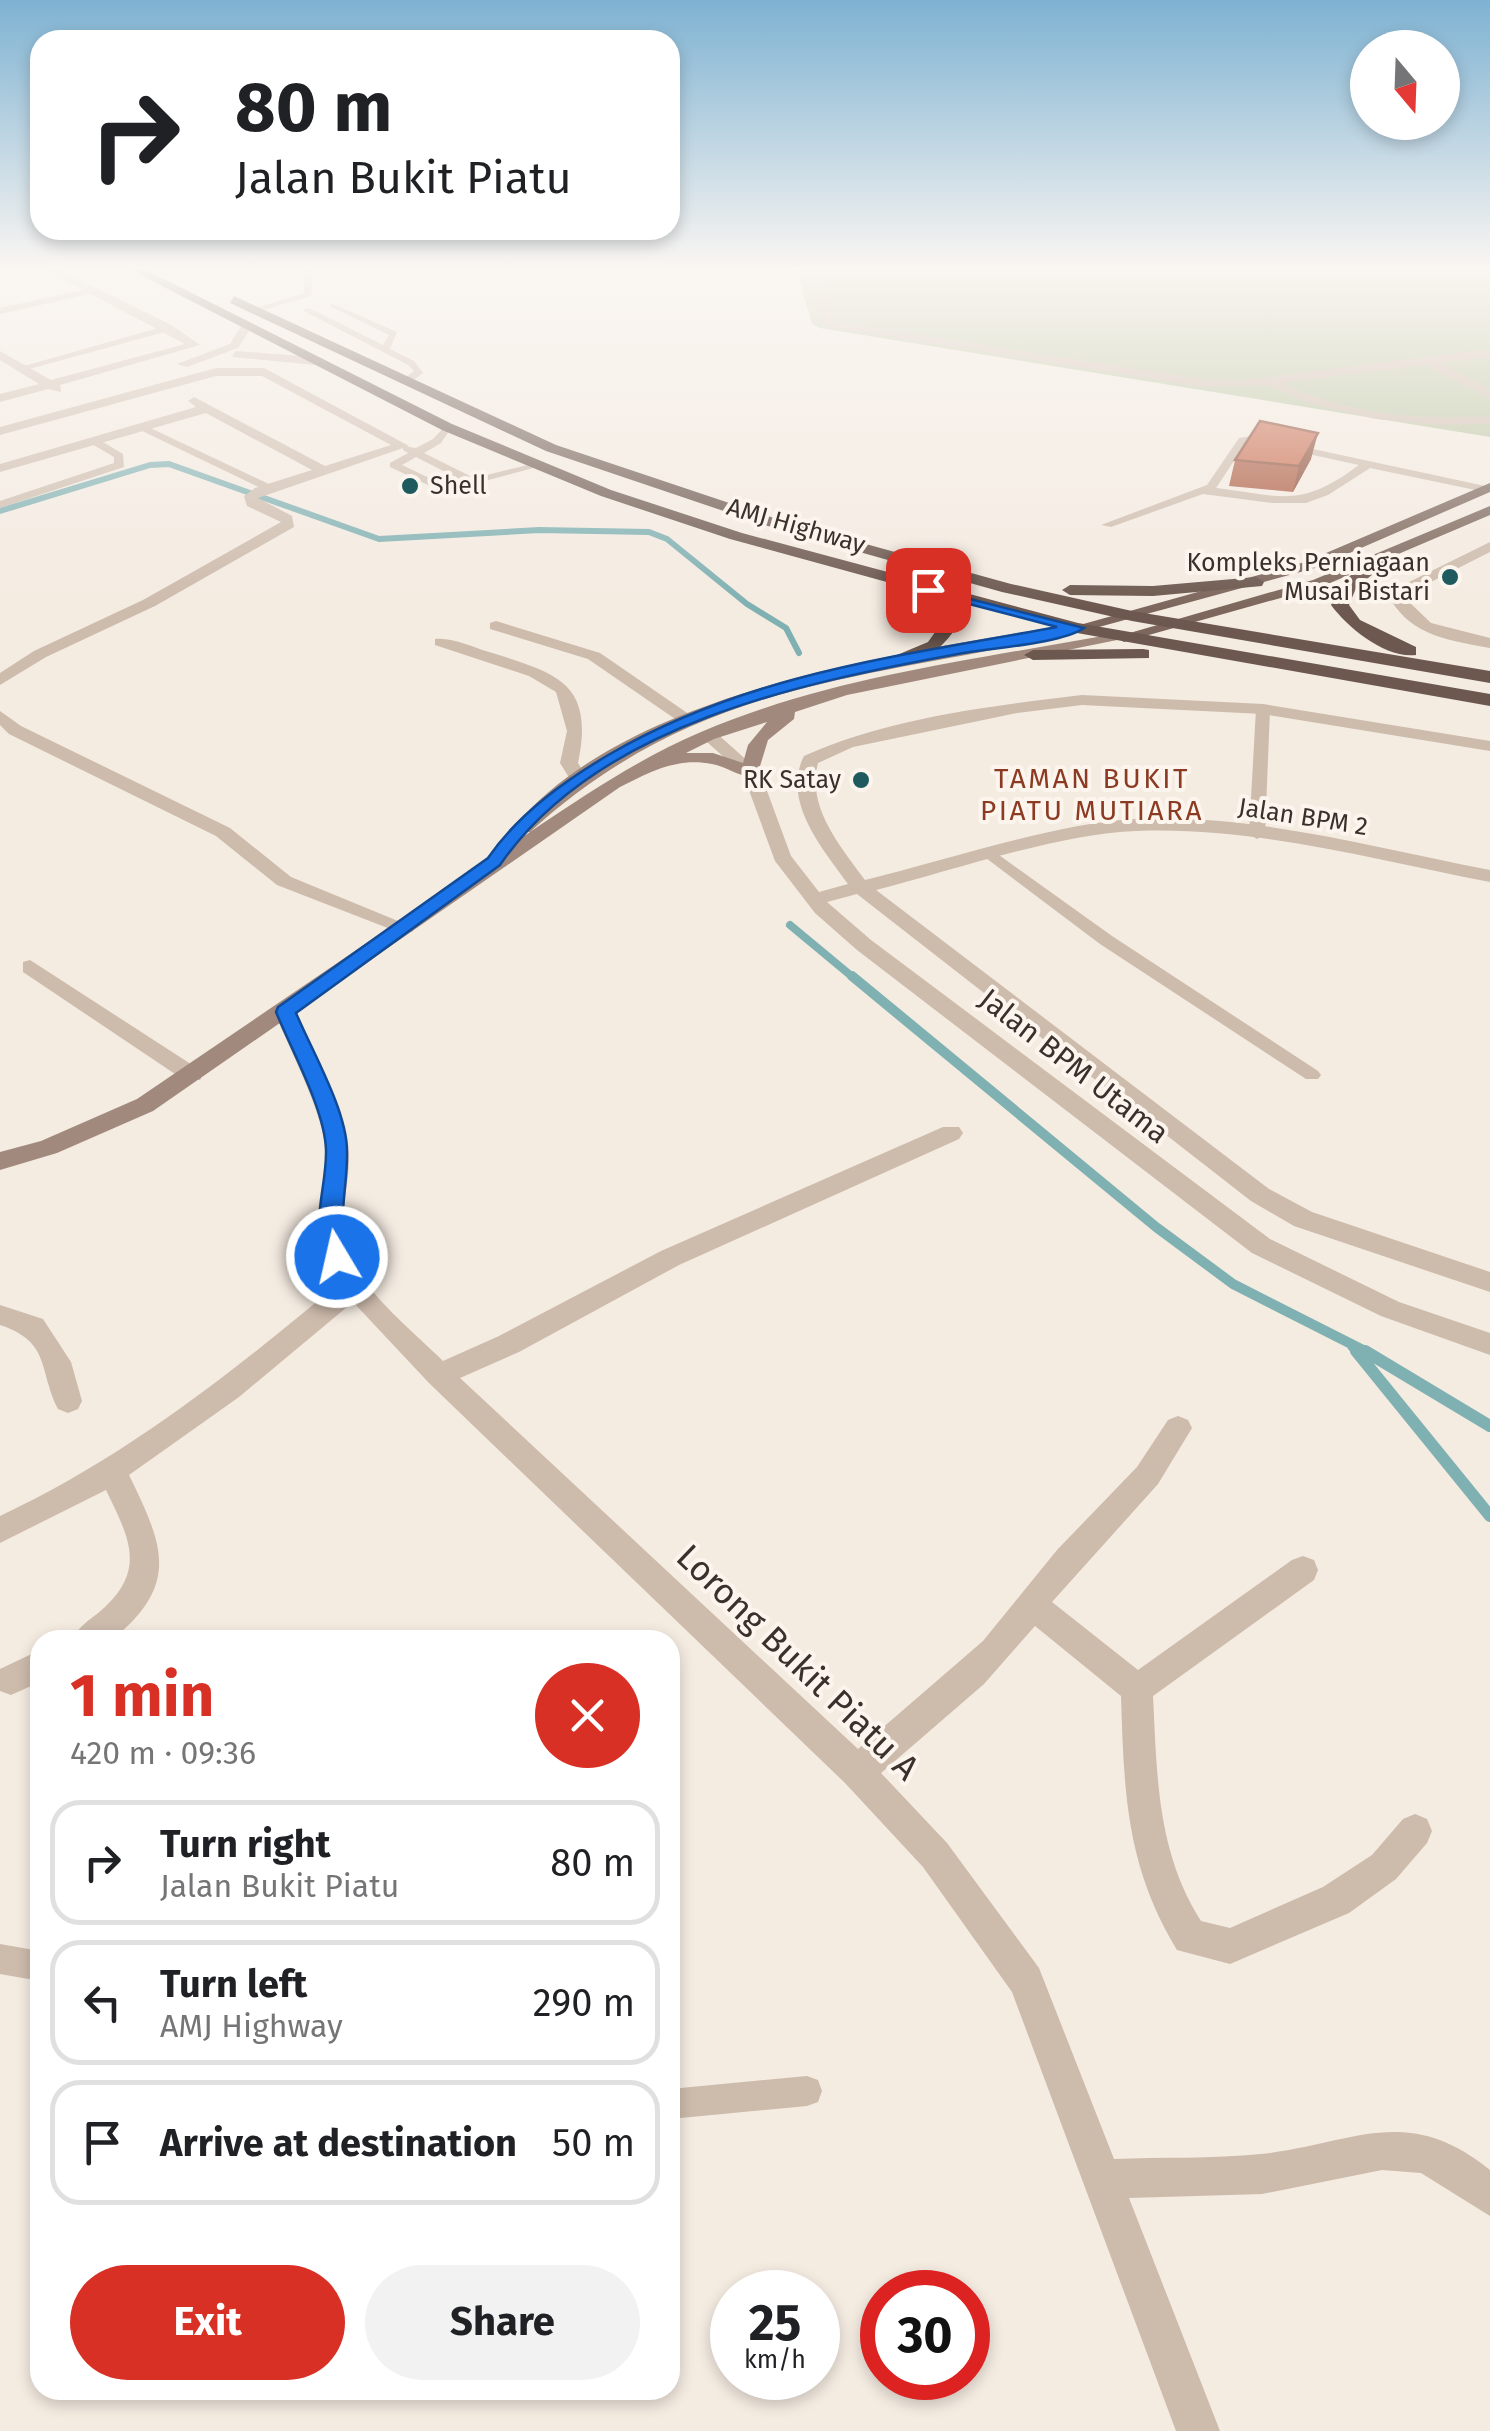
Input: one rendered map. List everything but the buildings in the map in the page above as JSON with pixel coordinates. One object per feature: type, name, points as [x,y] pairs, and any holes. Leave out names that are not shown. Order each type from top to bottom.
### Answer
[{"type":"highway","name":"AMJ Highway","points":[[354,380],[536,466],[736,536],[890,580],[1077,628],[1490,700]]},
{"type":"highway","name":"AMJ Highway","points":[[409,380],[552,448],[656,487],[1008,588],[1132,616],[1490,676]]},
{"type":"highway","points":[[1388,555],[1349,585],[1340,605],[1344,615],[1394,646],[1490,676]]},
{"type":"highway","points":[[890,580],[946,619],[947,628],[934,646],[903,660]]},
{"type":"highway","points":[[1008,588],[1152,591],[1256,582]]},
{"type":"highway","points":[[1033,655],[1118,653],[1324,669]]},
{"type":"main road","points":[[494,862],[509,839],[578,780],[687,718],[769,688],[1077,628],[1256,582],[1310,565],[1488,488]]},
{"type":"main road","points":[[0,1161],[102,1126],[192,1075],[406,928],[494,862],[614,783],[708,735],[843,691],[1178,624],[1318,583],[1490,510]]},
{"type":"main road","points":[[708,735],[714,720],[769,688]]},
{"type":"main road","points":[[654,762],[695,756],[750,772],[755,742],[768,727],[843,691]]},
{"type":"main road","points":[[619,754],[679,734],[708,735]]},
{"type":"street","points":[[43,380],[70,396]]},
{"type":"street","points":[[0,398],[67,380]]},
{"type":"street","points":[[0,415],[125,380]]},
{"type":"street","points":[[155,380],[322,470]]},
{"type":"street","points":[[0,431],[185,380]]},
{"type":"street","points":[[280,380],[409,449]]},
{"type":"street","points":[[1179,380],[1202,384],[1273,380]]},
{"type":"street","points":[[1463,380],[1490,395]]},
{"type":"street","points":[[1268,381],[1309,401],[1449,423],[1490,420]]},
{"type":"street","points":[[1,467],[208,408]]},
{"type":"street","points":[[0,680],[40,654],[149,603],[288,524],[287,519],[256,507],[260,491],[322,470],[409,449]]},
{"type":"street","points":[[1490,546],[1410,587],[1399,600],[1402,609],[1428,626],[1490,643]]},
{"type":"street","points":[[496,626],[594,656],[687,718]]},
{"type":"street","points":[[440,642],[534,672],[564,690],[576,731],[569,763],[578,780]]},
{"type":"street","points":[[1490,746],[1263,709],[1082,700],[1049,703],[825,750],[810,760],[804,784],[830,846],[860,887],[1260,1195],[1303,1219],[1490,1282]]},
{"type":"street","points":[[5,728],[223,832],[284,882],[406,928]]},
{"type":"street","name":"Jalan BPM Utama","points":[[708,735],[750,772],[782,857],[814,900],[864,945],[1261,1246],[1390,1309],[1490,1344]]},
{"type":"street","name":"Jalan BPM 2","points":[[814,900],[1087,831],[1135,825],[1257,834],[1490,876]]},
{"type":"street","points":[[30,966],[192,1075]]},
{"type":"street","name":"Lorong Bukit Piatu A","points":[[286,1012],[332,1126],[337,1149],[328,1230],[337,1257],[354,1286],[438,1374],[857,1771],[935,1855],[1026,1981],[1198,2431]]},
{"type":"street","points":[[438,1374],[509,1344],[670,1258],[950,1133]]},
{"type":"street","points":[[0,1530],[113,1473],[269,1358],[354,1286]]},
{"type":"street","points":[[0,1315],[34,1326],[57,1362],[68,1401]]},
{"type":"street","points":[[857,1771],[945,1700],[1010,1636],[1086,1536],[1162,1462],[1178,1428]]},
{"type":"street","points":[[100,1630],[137,1598],[147,1572],[148,1548],[113,1473]]},
{"type":"street","points":[[1137,1689],[1303,1570]]},
{"type":"street","points":[[1032,1605],[1137,1689],[1142,1804],[1150,1857],[1167,1904],[1190,1937],[1230,1946],[1336,1900],[1384,1867],[1416,1831]]},
{"type":"street","points":[[1101,2179],[1262,2174],[1382,2150],[1423,2152],[1457,2168],[1490,2196]]},
{"type":"lane","points":[[142,427],[260,491]]},
{"type":"lane","points":[[447,427],[437,442],[409,449],[394,465],[443,489],[536,466]]},
{"type":"lane","points":[[0,505],[120,465],[119,456],[94,440]]},
{"type":"lane","points":[[1107,526],[1211,487],[1243,440],[1488,488]]},
{"type":"lane","points":[[409,449],[472,482]]},
{"type":"lane","points":[[1201,490],[1299,504],[1334,491],[1369,463]]},
{"type":"lane","points":[[1257,834],[1263,709]]},
{"type":"lane","points":[[992,855],[1106,940],[1312,1075]]},
{"type":"lane","points":[[0,1959],[30,1964]]},
{"type":"lane","points":[[680,2103],[807,2091]]},
{"type":"green space","points":[[1142,380],[1490,380],[1490,437]]},
{"type":"waterway","points":[[0,511],[150,465],[169,464],[379,539],[539,530],[649,532],[667,539],[747,604],[786,628],[799,653]]},
{"type":"waterway","points":[[790,925],[855,979]]},
{"type":"waterway","points":[[852,976],[1156,1227],[1233,1284],[1369,1353]]},
{"type":"waterway","points":[[1352,1346],[1358,1353]]},
{"type":"waterway","points":[[1356,1351],[1490,1516]]},
{"type":"waterway","points":[[1365,1351],[1490,1426]]},
{"type":"place","name":"Shell","points":[[410,486]]},
{"type":"place","name":"Kompleks Perniagaan Musai Bistari","points":[[1450,577]]},
{"type":"place","name":"RK Satay","points":[[861,780]]},
{"type":"district","name":"TAMAN BUKIT PIATU MUTIARA","points":[[1092,794]]},
{"type":"route","points":[[337,1257],[328,1230],[337,1149],[332,1126],[286,1012],[494,862],[509,839],[578,780],[663,730],[718,705],[817,675],[1077,628],[928,590]]}]
